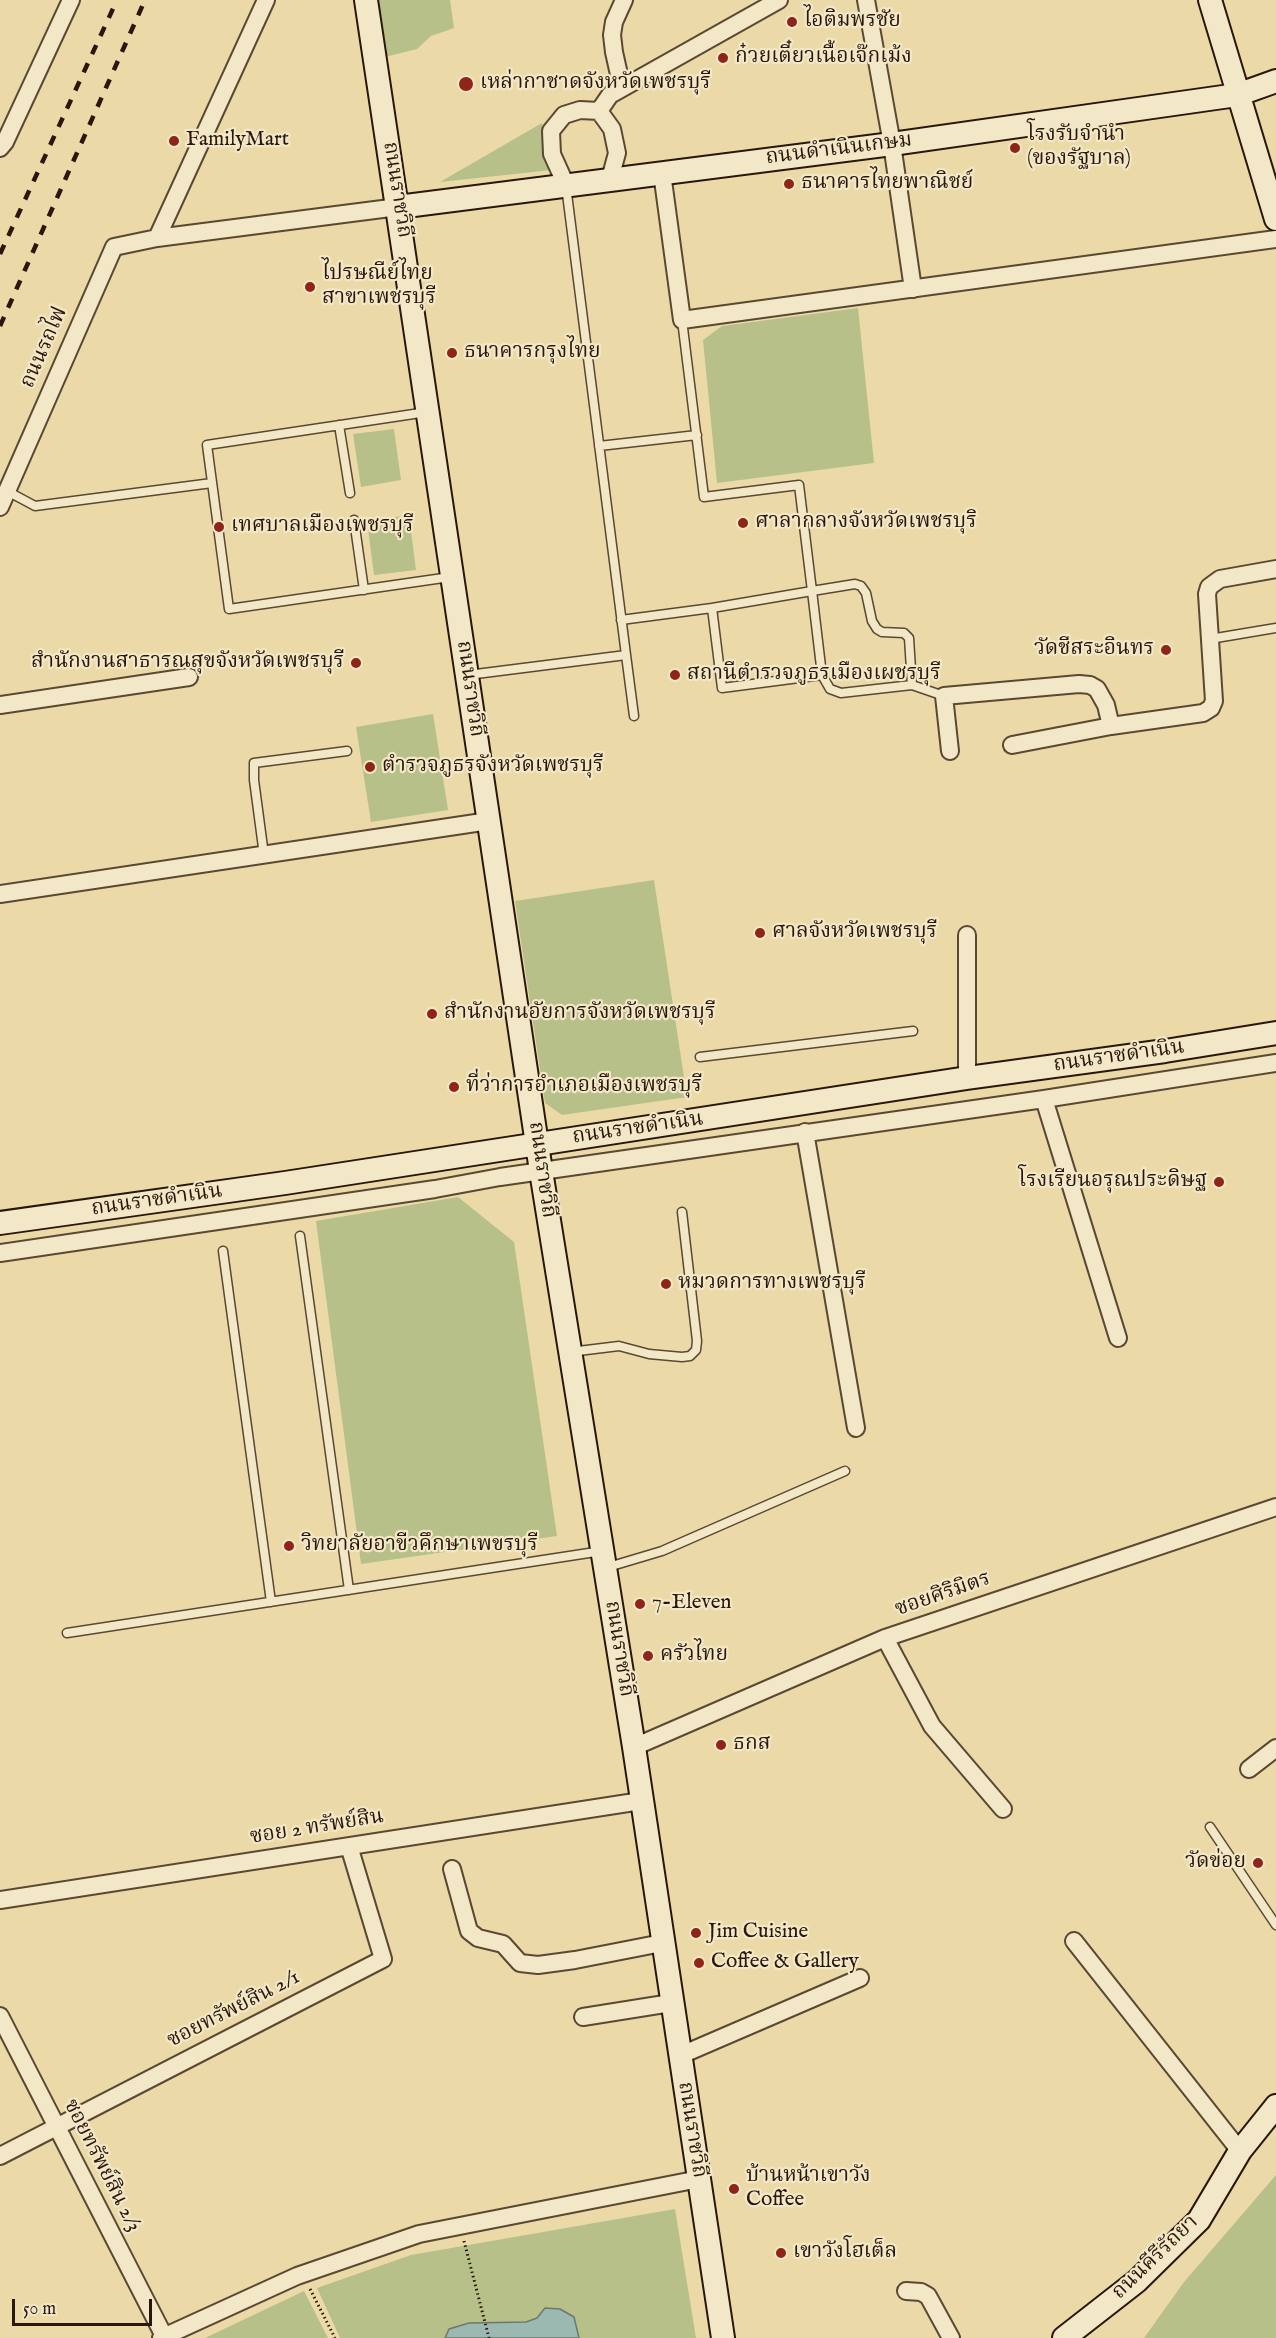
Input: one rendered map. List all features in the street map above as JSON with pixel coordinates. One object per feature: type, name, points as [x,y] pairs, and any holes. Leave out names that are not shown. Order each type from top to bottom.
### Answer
[{"type":"main road","name":"ถนนราชวิถี","points":[[366,0],[399,207],[541,1171],[634,1747],[723,2338]]},
{"type":"main road","points":[[1210,0],[1276,219]]},
{"type":"main road","name":"ถนนดำเนินเกษม","points":[[399,207],[892,144],[1237,95],[1276,81]]},
{"type":"main road","name":"ถนนราชดำเนิน","points":[[0,1223],[285,1183],[781,1106],[1276,1033]]},
{"type":"main road","name":"ถนนคีรีรัถยา","points":[[1064,2338],[1137,2281],[1199,2220],[1240,2151],[1276,2106]]},
{"type":"street","points":[[0,148],[5,142],[71,0]]},
{"type":"street","points":[[157,238],[266,0]]},
{"type":"street","points":[[622,88],[612,35],[624,0]]},
{"type":"street","points":[[599,111],[610,95],[779,0]]},
{"type":"street","points":[[866,0],[892,144],[913,289]]},
{"type":"street","points":[[566,185],[552,153],[551,131],[564,115],[580,110],[599,111]]},
{"type":"street","points":[[599,111],[612,129],[617,153],[610,179]]},
{"type":"street","points":[[662,173],[682,320],[1276,239]]},
{"type":"street","name":"ถนนรถไฟ","points":[[0,507],[114,247],[157,238],[399,207]]},
{"type":"street","points":[[1012,745],[1111,726],[1203,713],[1211,708],[1214,692],[1207,594],[1209,587],[1220,579],[1276,569]]},
{"type":"street","points":[[0,705],[189,676]]},
{"type":"street","points":[[950,752],[944,696],[1079,684],[1090,685],[1097,689],[1101,696],[1111,726]]},
{"type":"street","points":[[0,894],[489,821]]},
{"type":"street","points":[[967,935],[967,1078]]},
{"type":"street","points":[[1165,1051],[1167,1079]]},
{"type":"street","points":[[0,1253],[1276,1063]]},
{"type":"street","points":[[1044,1099],[1118,1338]]},
{"type":"street","points":[[781,1106],[784,1135]]},
{"type":"street","points":[[805,1132],[856,1428]]},
{"type":"street","points":[[285,1183],[289,1209]]},
{"type":"street","name":"ซอยศิริมิตร","points":[[634,1747],[885,1638],[1276,1507]]},
{"type":"street","points":[[885,1638],[932,1726],[1003,1809]]},
{"type":"street","points":[[1249,1769],[1276,1748]]},
{"type":"street","name":"ซอย 2 ทรัพย์สิน","points":[[0,1900],[641,1801]]},
{"type":"street","name":"ซอยทรัพย์สิน 2/1","points":[[0,2156],[383,1959],[349,1846]]},
{"type":"street","points":[[452,1869],[469,1931],[478,1938],[503,1944],[520,1963],[538,1965],[575,1960],[662,1943]]},
{"type":"street","points":[[1074,1941],[1240,2151]]},
{"type":"street","points":[[679,2055],[860,1978]]},
{"type":"street","points":[[583,2017],[671,2003]]},
{"type":"street","name":"ซอยทรัพย์สิน 2/3","points":[[0,2016],[162,2337]]},
{"type":"street","points":[[162,2337],[303,2275],[419,2234],[699,2179]]},
{"type":"street","points":[[906,2291],[921,2292],[928,2296],[951,2338]]},
{"type":"lane","points":[[566,185],[634,716]]},
{"type":"lane","points":[[682,320],[704,497],[799,485],[822,675],[830,689],[841,693],[912,685],[944,696]]},
{"type":"lane","points":[[429,412],[207,445],[229,609],[453,577]]},
{"type":"lane","points":[[339,425],[350,494]]},
{"type":"lane","points":[[599,446],[696,435]]},
{"type":"lane","points":[[7,491],[35,506],[212,483]]},
{"type":"lane","points":[[354,520],[364,590]]},
{"type":"lane","points":[[621,620],[712,608],[855,584],[861,586],[866,593],[872,621],[877,629],[882,632],[904,633],[909,638],[912,685]]},
{"type":"lane","points":[[712,608],[722,688],[822,675]]},
{"type":"lane","points":[[1210,639],[1276,628]]},
{"type":"lane","points":[[467,675],[626,655]]},
{"type":"lane","points":[[264,855],[254,764],[347,751]]},
{"type":"lane","points":[[700,1057],[913,1031]]},
{"type":"lane","points":[[570,1352],[619,1346],[649,1354],[682,1357],[690,1356],[696,1350],[697,1341],[682,1212]]},
{"type":"lane","points":[[300,1236],[349,1590]]},
{"type":"lane","points":[[223,1251],[271,1602]]},
{"type":"lane","points":[[67,1633],[349,1590],[662,1551],[845,1471]]},
{"type":"lane","points":[[1210,1827],[1276,1925]]},
{"type":"path","points":[[460,2226],[489,2338]]},
{"type":"path","points":[[303,2275],[335,2338]]},
{"type":"green space","points":[[376,0],[450,0],[454,28],[431,36],[417,49],[385,57]]},
{"type":"green space","points":[[542,123],[552,170],[440,182]]},
{"type":"green space","points":[[858,308],[874,463],[717,483],[703,340],[722,326]]},
{"type":"green space","points":[[394,429],[401,480],[361,487],[353,434]]},
{"type":"green space","points":[[409,515],[416,570],[374,575],[367,521]]},
{"type":"green space","points":[[433,714],[448,810],[371,822],[356,727]]},
{"type":"green space","points":[[654,880],[687,1097],[562,1115],[545,1103],[515,901]]},
{"type":"green space","points":[[458,1197],[514,1242],[557,1536],[361,1564],[316,1221]]},
{"type":"green space","points":[[1276,2175],[1276,2338],[1144,2338],[1184,2282]]},
{"type":"green space","points":[[675,2209],[696,2338],[340,2338],[317,2288],[411,2255]]},
{"type":"green space","points":[[304,2291],[328,2338],[205,2338]]},
{"type":"water","points":[[545,2308],[560,2309],[574,2317],[579,2338],[445,2338],[449,2329],[469,2323],[526,2322],[537,2318]]},
{"type":"railway","points":[[0,254],[117,0]]},
{"type":"railway","points":[[0,326],[145,0]]},
{"type":"place","name":"ไอติมพรชัย","points":[[792,22]]},
{"type":"place","name":"ก๋วยเตี๋ยวเนื้อเจ๊กเม้ง","points":[[723,58]]},
{"type":"place","name":"เหล่ากาชาดจังหวัดเพชรบุรี","points":[[466,84]]},
{"type":"place","name":"FamilyMart","points":[[174,141]]},
{"type":"place","name":"โรงรับจำนำ (ของรัฐบาล)","points":[[1015,148]]},
{"type":"place","name":"ธนาคารไทยพาณิชย์","points":[[789,184]]},
{"type":"place","name":"ไปรษณีย์ไทย สาขาเพชรบุรี","points":[[310,287]]},
{"type":"place","name":"ธนาคารกรุงไทย","points":[[452,353]]},
{"type":"place","name":"ศาลากลางจังหวัดเพชรบุริ","points":[[743,523]]},
{"type":"place","name":"เทศบาลเมืองเพชรบุรี","points":[[219,527]]},
{"type":"place","name":"วัดชีสระอินทร","points":[[1166,650]]},
{"type":"place","name":"สำนักงานสาธารณสุขจังหวัดเพชรบุรี","points":[[356,663]]},
{"type":"place","name":"สถานีตำรวจภูธรเมืองเผชรบุรี","points":[[675,675]]},
{"type":"place","name":"ตำรวจภูธรจังหวัดเพชรบุรี","points":[[370,767]]},
{"type":"place","name":"ศาลจังหวัดเพชรบุรี","points":[[760,933]]},
{"type":"place","name":"สำนักงานอัยการจังหวัดเพชรบุรี","points":[[432,1014]]},
{"type":"place","name":"ที่ว่าการอำเภอเมืองเพชรบุรี","points":[[454,1087]]},
{"type":"place","name":"โรงเรียนอรุณประดิษฐ","points":[[1219,1182]]},
{"type":"place","name":"หมวดการทางเพชรบุรี","points":[[666,1284]]},
{"type":"place","name":"วิทยาลัยอาขีวคึกษาเพขรบุรี","points":[[289,1546]]},
{"type":"place","name":"7-Eleven","points":[[640,1604]]},
{"type":"place","name":"ครัวไทย","points":[[648,1656]]},
{"type":"place","name":"ธกส","points":[[721,1745]]},
{"type":"place","name":"วัดข่อย","points":[[1258,1863]]},
{"type":"place","name":"Jim Cuisine","points":[[696,1933]]},
{"type":"place","name":"Coffee & Gallery","points":[[699,1963]]},
{"type":"place","name":"บ้านหน้าเขาวัง Coffee","points":[[734,2189]]},
{"type":"place","name":"เขาวังโฮเต็ล","points":[[781,2253]]}]
